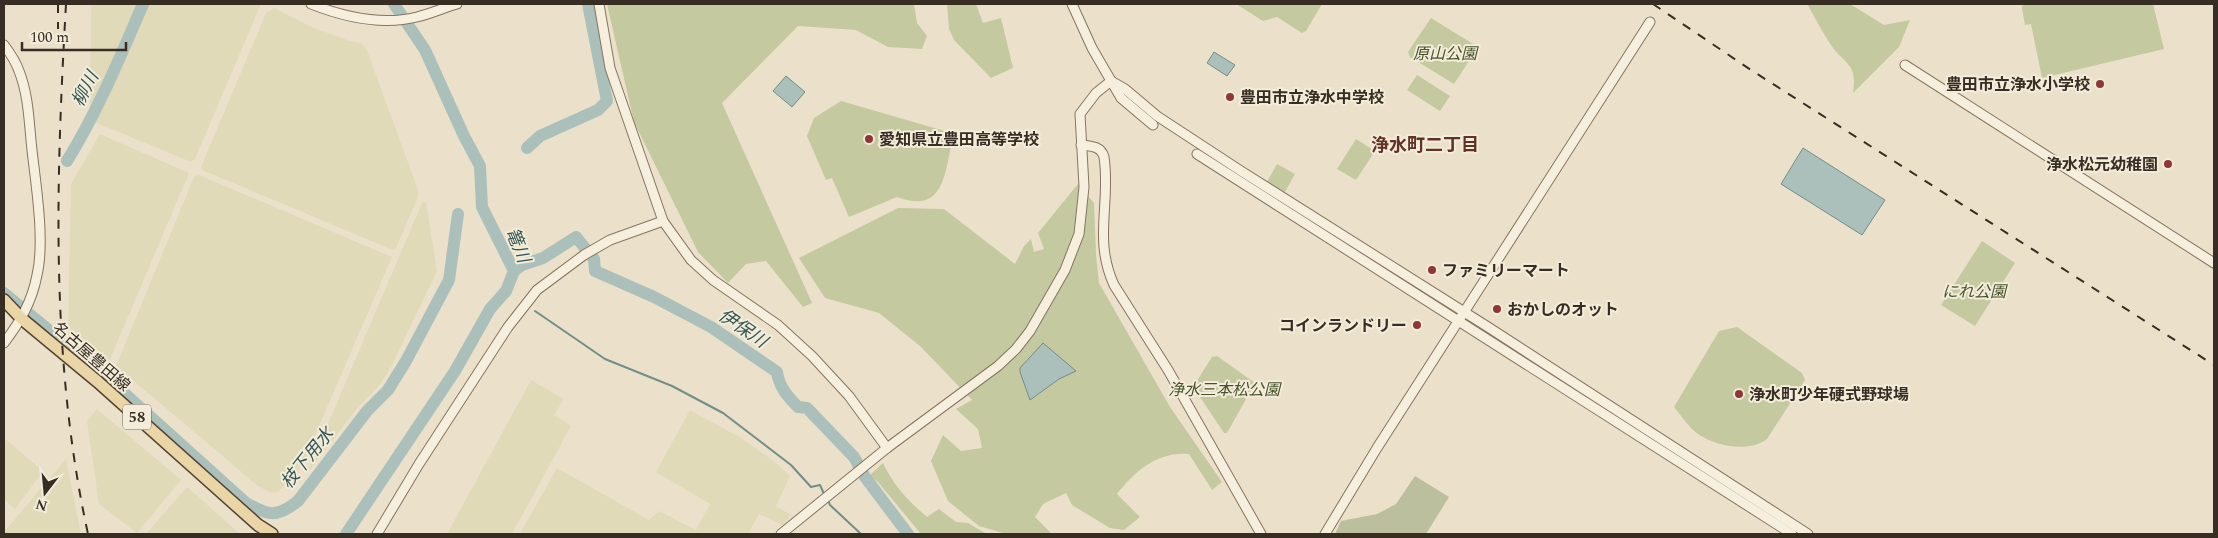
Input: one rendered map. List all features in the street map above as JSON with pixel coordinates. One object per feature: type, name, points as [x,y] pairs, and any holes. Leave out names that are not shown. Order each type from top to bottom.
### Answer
[{"type":"main road","name":"名古屋豊田線","points":[[4,300],[258,525],[272,534]]},
{"type":"street","points":[[311,4],[340,15],[373,19],[414,18],[457,4]]},
{"type":"street","points":[[599,4],[610,68],[664,221],[692,260],[714,280],[778,325],[812,356],[849,396],[886,448]]},
{"type":"street","points":[[1072,4],[1092,48],[1121,98],[1153,125]]},
{"type":"street","points":[[1325,534],[1382,440],[1650,22]]},
{"type":"street","points":[[4,45],[20,71],[28,106],[40,244],[38,275],[32,297],[23,318],[4,342]]},
{"type":"street","points":[[1905,65],[2214,263]]},
{"type":"street","points":[[781,534],[886,448],[998,366],[1016,349],[1030,331],[1065,270],[1079,234],[1084,187],[1080,114],[1096,93],[1111,81]]},
{"type":"street","points":[[1111,81],[1125,89],[1156,116],[1182,133],[1808,534]]},
{"type":"street","points":[[1081,145],[1098,148],[1102,151],[1104,158],[1102,246],[1106,266],[1114,285],[1168,370],[1261,534]]},
{"type":"street","points":[[1197,154],[1792,534]]},
{"type":"street","points":[[377,534],[419,464],[508,327],[537,290],[584,255],[610,240],[664,221]]},
{"type":"shaded area","points":[[91,4],[261,4],[195,159],[191,162],[92,121],[90,118]]},
{"type":"shaded area","points":[[274,8],[314,28],[361,43],[367,50],[418,190],[418,197],[396,248],[393,250],[202,170],[201,167],[266,13]]},
{"type":"shaded area","points":[[100,134],[189,173],[108,364],[68,335],[71,184]]},
{"type":"shaded area","points":[[199,175],[392,257],[301,468],[278,492],[271,493],[258,486],[116,366],[194,177]]},
{"type":"shaded area","points":[[426,202],[437,271],[389,371],[307,473],[422,203]]},
{"type":"shaded area","points":[[531,380],[564,399],[554,415],[571,426],[512,534],[447,534]]},
{"type":"shaded area","points":[[97,409],[181,480],[137,533],[99,504],[87,421]]},
{"type":"shaded area","points":[[690,410],[741,438],[775,462],[790,476],[776,506],[791,515],[783,525],[759,514],[748,534],[520,534],[557,468],[649,520],[659,511],[696,530],[710,504],[656,472]]},
{"type":"shaded area","points":[[4,438],[43,471],[15,509],[4,499]]},
{"type":"shaded area","points":[[66,459],[81,534],[7,534],[4,532]]},
{"type":"shaded area","points":[[187,487],[240,534],[146,534]]},
{"type":"green space","points":[[607,4],[914,4],[917,23],[927,36],[922,49],[888,47],[856,30],[798,26],[722,103],[812,303],[803,307],[766,261],[746,264],[728,283],[698,252],[634,122]]},
{"type":"green space","points":[[947,4],[976,4],[983,23],[1001,18],[1013,68],[991,78],[954,40],[949,29]]},
{"type":"green space","points":[[1236,4],[1322,4],[1306,31],[1302,33],[1277,17],[1263,21]]},
{"type":"green space","points":[[1807,4],[1850,4],[1884,25],[1910,20],[1899,47],[1853,93],[1854,83],[1851,69],[1829,42]]},
{"type":"green space","points":[[2023,4],[2153,4],[2164,49],[2042,78],[2031,24],[2025,25]]},
{"type":"green space","name":"原山公園","points":[[1431,18],[1478,47],[1454,84],[1410,57],[1408,52]]},
{"type":"green space","points":[[1417,75],[1450,96],[1440,111],[1407,90]]},
{"type":"green space","points":[[841,101],[948,132],[953,139],[947,165],[940,188],[933,196],[925,200],[913,201],[897,197],[849,217],[832,178],[826,180],[807,136],[814,118]]},
{"type":"green space","points":[[1356,139],[1375,151],[1356,180],[1337,169]]},
{"type":"green space","points":[[1277,164],[1295,174],[1285,192],[1267,182]]},
{"type":"green space","points":[[1078,184],[1094,203],[1099,283],[1170,407],[1222,482],[1212,490],[1189,454],[1167,456],[1157,459],[1140,470],[1117,494],[1140,517],[1124,530],[1110,528],[1072,505],[1066,493],[1043,504],[1035,517],[1052,534],[1006,534],[979,526],[948,501],[931,461],[943,435],[961,451],[982,448],[978,429],[956,409],[972,400],[920,346],[879,313],[825,298],[799,258],[898,208],[944,209],[1015,264],[1024,246],[1031,239],[1034,252],[1044,249],[1038,233]]},
{"type":"green space","name":"にれ公園","points":[[1982,241],[2015,263],[1975,326],[1941,305]]},
{"type":"green space","name":"浄水町少年硬式野球場","points":[[1737,327],[1802,373],[1805,380],[1767,439],[1752,446],[1743,447],[1717,443],[1701,436],[1674,407],[1719,331]]},
{"type":"green space","name":"浄水三本松公園","points":[[1217,356],[1255,383],[1227,433],[1224,433],[1194,388],[1212,357]]},
{"type":"green space","points":[[883,463],[902,493],[927,517],[939,509],[956,522],[968,523],[987,534],[921,534],[878,482],[869,476]]},
{"type":"green space","points":[[1415,476],[1449,497],[1426,534],[1335,534],[1341,521],[1377,514],[1396,504]]},
{"type":"water","points":[[1214,52],[1235,65],[1227,76],[1207,63]]},
{"type":"water","points":[[786,76],[805,92],[792,107],[773,91]]},
{"type":"water","points":[[1803,148],[1885,200],[1862,235],[1781,184]]},
{"type":"water","points":[[1043,343],[1076,371],[1059,379],[1030,400],[1020,368]]},
{"type":"waterway","name":"柳川","points":[[67,161],[99,103],[143,4]]},
{"type":"waterway","name":"篭川","points":[[346,534],[455,371],[490,309],[506,291],[514,271],[482,207],[480,166],[464,136],[425,50],[394,4]]},
{"type":"waterway","name":"枝下用水","points":[[527,148],[540,136],[598,110],[607,101],[588,4]]},
{"type":"waterway","name":"枝下用水","points":[[4,293],[114,384],[246,503],[267,513],[278,513],[298,501],[367,411],[388,390],[406,361],[449,280],[458,214]]},
{"type":"waterway","name":"伊保川","points":[[514,271],[522,265],[543,258],[576,237],[594,259],[595,271],[654,297],[711,327],[777,372],[787,395],[798,407],[807,408],[854,457],[865,477],[908,534]]},
{"type":"waterway","name":"篭川","points":[[506,291],[509,295]]},
{"type":"waterway","points":[[535,311],[605,359],[672,386],[723,413],[791,465],[811,487],[820,485],[824,494]]},
{"type":"waterway","points":[[828,500],[830,505],[861,534]]},
{"type":"railway","points":[[58,4],[58,29]]},
{"type":"railway","points":[[66,4],[60,137],[59,270],[67,403],[88,534]]},
{"type":"railway","points":[[1653,4],[1751,70],[2214,365]]},
{"type":"place","name":"豊田市立浄水小学校","points":[[2100,84]]},
{"type":"place","name":"豊田市立浄水中学校","points":[[1230,97]]},
{"type":"place","name":"愛知県立豊田高等学校","points":[[869,139]]},
{"type":"place","name":"浄水松元幼稚園","points":[[2168,164]]},
{"type":"place","name":"ファミリーマート","points":[[1432,270]]},
{"type":"place","name":"おかしのオット","points":[[1497,309]]},
{"type":"place","name":"コインランドリー","points":[[1417,325]]},
{"type":"place","name":"浄水町少年硬式野球場","points":[[1739,394]]},
{"type":"district","name":"浄水町二丁目","points":[[1425,145]]}]
